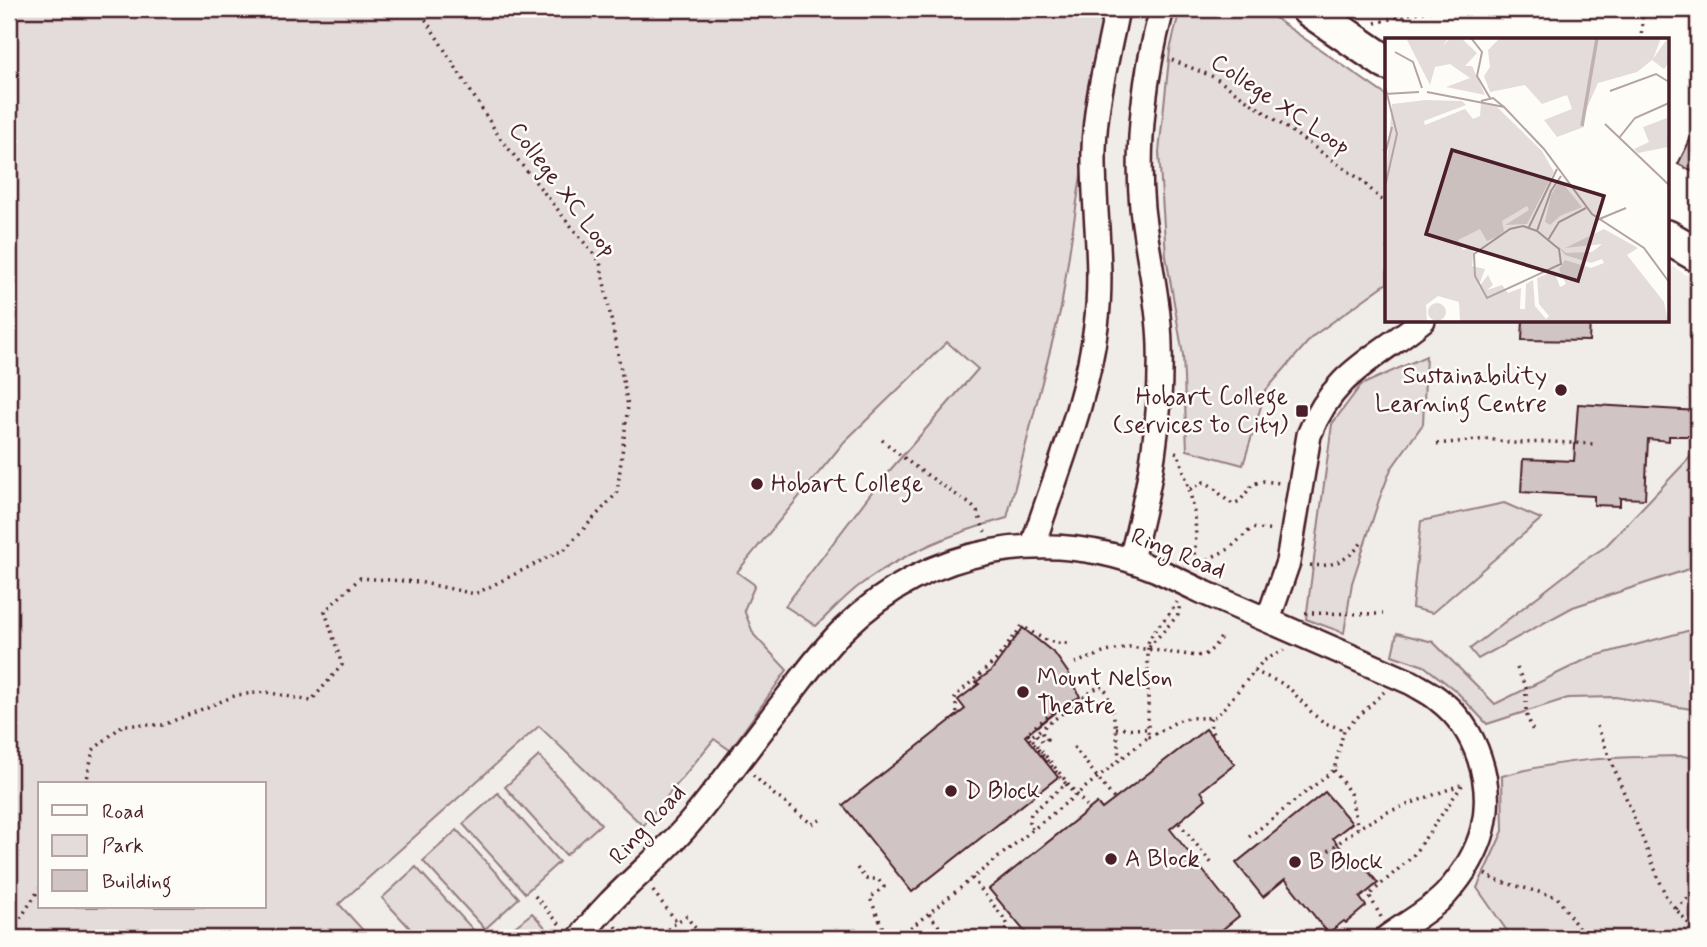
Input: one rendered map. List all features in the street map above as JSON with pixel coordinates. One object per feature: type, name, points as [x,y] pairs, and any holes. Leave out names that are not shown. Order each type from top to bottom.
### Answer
[{"type":"main road","points":[[1308,9],[1385,62]]},
{"type":"main road","points":[[1668,238],[1698,255]]},
{"type":"street","points":[[1033,545],[1063,457],[1092,356],[1099,278],[1094,150],[1101,79],[1117,9]]},
{"type":"street","points":[[1131,559],[1156,449],[1159,412],[1160,341],[1142,206],[1140,169],[1144,109],[1162,9]]},
{"type":"street","points":[[1268,620],[1288,562],[1309,436],[1326,399],[1354,370],[1420,322]]},
{"type":"street","name":"Ring Road","points":[[573,934],[611,901],[692,821],[811,666],[844,628],[884,596],[924,574],[967,557],[1033,545],[1067,547],[1131,559],[1268,620],[1292,640],[1400,678],[1440,700],[1463,725],[1481,758],[1487,792],[1483,830],[1468,865],[1444,896],[1388,937]]},
{"type":"path","name":"College XC Loop","points":[[87,782],[93,750],[123,724],[163,725],[237,695],[267,692],[311,701],[342,665],[326,611],[360,578],[419,582],[475,594],[565,549],[617,493],[628,406],[600,262],[500,138],[419,9]]},
{"type":"path","points":[[1339,32],[1412,13],[1451,9]]},
{"type":"path","points":[[1641,38],[1643,9]]},
{"type":"path","name":"College XC Loop","points":[[1153,52],[1214,77],[1361,180],[1385,203]]},
{"type":"path","points":[[1437,444],[1487,439],[1514,443],[1594,444]]},
{"type":"path","points":[[882,440],[914,466],[970,504],[982,522],[990,551]]},
{"type":"path","points":[[1156,449],[1178,453],[1190,489],[1196,522],[1196,547],[1191,567]]},
{"type":"path","points":[[1190,489],[1203,482],[1213,485],[1226,501],[1233,504],[1240,501],[1248,488],[1258,481],[1300,487]]},
{"type":"path","points":[[1210,558],[1228,549],[1252,528],[1293,534]]},
{"type":"path","points":[[1288,562],[1330,565],[1354,554],[1362,542]]},
{"type":"path","points":[[1148,648],[1178,615],[1181,607],[1178,598]]},
{"type":"path","points":[[1148,737],[1148,648],[1153,631],[1175,606]]},
{"type":"path","points":[[892,938],[913,926],[1148,737],[1184,719],[1217,716],[1263,661],[1292,640],[1301,614],[1382,614]]},
{"type":"path","points":[[957,713],[955,697],[996,660],[1022,626],[1048,642],[1067,643]]},
{"type":"path","points":[[1075,663],[1130,646],[1197,656],[1206,654],[1223,635]]},
{"type":"path","points":[[1517,668],[1526,688],[1527,713],[1534,734]]},
{"type":"path","points":[[1254,671],[1281,683],[1314,715],[1325,723],[1344,730]]},
{"type":"path","points":[[1249,837],[1334,770],[1344,730],[1400,678]]},
{"type":"path","points":[[1074,794],[1029,738],[1099,686],[1106,690],[1116,728],[1119,760]]},
{"type":"path","points":[[1053,712],[1027,733],[1087,807]]},
{"type":"path","points":[[1210,718],[1211,730],[1216,740]]},
{"type":"path","points":[[1597,726],[1667,899],[1698,934]]},
{"type":"path","points":[[1116,728],[1148,729]]},
{"type":"path","points":[[1032,729],[1044,742],[1047,739],[1040,730]]},
{"type":"path","points":[[1074,747],[1114,799]]},
{"type":"path","points":[[738,760],[772,793],[812,824],[820,820]]},
{"type":"path","points":[[1334,770],[1350,793],[1358,828]]},
{"type":"path","points":[[1032,829],[1029,822],[1031,813],[1066,784]]},
{"type":"path","points":[[1323,855],[1358,828],[1388,812],[1463,784],[1412,857],[1369,895],[1388,937]]},
{"type":"path","points":[[1179,823],[1213,865]]},
{"type":"path","points":[[1468,865],[1496,880],[1557,897],[1585,938]]},
{"type":"path","points":[[857,869],[866,879],[878,879],[884,887],[870,898],[887,938]]},
{"type":"path","points":[[639,874],[677,922]]},
{"type":"path","points":[[972,878],[1006,921],[1008,926],[1004,938]]},
{"type":"path","points":[[1676,909],[1698,888]]},
{"type":"path","points":[[9,936],[38,891]]},
{"type":"path","points":[[535,895],[573,934]]},
{"type":"path","points":[[928,914],[941,929],[944,938]]},
{"type":"path","points":[[657,938],[685,916],[704,938]]},
{"type":"shaded area","name":"Hobart College","points":[[9,9],[1262,9],[1385,95],[1385,322],[1668,322],[1668,264],[1698,282],[1698,938],[9,938]]},
{"type":"green space","points":[[9,9],[1106,9],[1061,308],[1007,518],[949,537],[894,563],[854,590],[816,626],[785,606],[878,484],[978,369],[947,342],[845,441],[737,572],[755,585],[744,610],[754,635],[787,670],[730,750],[714,739],[643,826],[539,726],[339,904],[370,938],[9,938]]},
{"type":"green space","points":[[1180,9],[1262,9],[1385,95],[1385,284],[1313,336],[1266,390],[1243,465],[1187,450],[1183,355],[1166,256],[1159,152],[1170,50]]},
{"type":"green space","points":[[1426,356],[1423,424],[1391,469],[1379,500],[1352,583],[1344,633],[1306,619],[1332,424],[1361,385]]},
{"type":"green space","points":[[1698,449],[1698,564],[1573,607],[1478,659],[1470,649],[1605,547]]},
{"type":"green space","points":[[1504,503],[1541,519],[1432,613],[1412,608],[1421,521]]},
{"type":"green space","points":[[1698,628],[1698,710],[1615,697],[1568,698],[1487,724],[1456,691],[1424,666],[1392,655],[1397,633],[1433,642],[1495,704],[1591,657]]},
{"type":"green space","points":[[539,756],[601,824],[566,855],[505,787]]},
{"type":"green space","points":[[1683,756],[1698,759],[1698,938],[1531,938],[1527,933],[1519,938],[1512,938],[1477,888],[1503,831],[1502,776],[1570,762]]},
{"type":"green space","points":[[498,793],[559,862],[525,893],[463,824]]},
{"type":"green space","points":[[457,830],[519,898],[485,929],[423,861]]},
{"type":"green space","points":[[416,867],[478,935],[474,938],[419,938],[382,898]]},
{"type":"green space","points":[[532,913],[555,938],[501,938]]},
{"type":"building","points":[[1698,124],[1698,174],[1678,164]]},
{"type":"building","points":[[1523,322],[1590,322],[1589,341],[1522,340]]},
{"type":"building","points":[[1578,404],[1698,411],[1698,436],[1669,436],[1669,441],[1648,439],[1645,499],[1620,498],[1620,506],[1594,505],[1594,496],[1521,492],[1523,459],[1574,461]]},
{"type":"building","name":"D Block","points":[[1023,628],[1055,654],[1071,677],[1080,697],[1067,703],[1025,736],[1058,777],[912,892],[843,805],[965,709],[958,700],[991,671]]},
{"type":"building","name":"A Block","points":[[1206,729],[1235,764],[1201,791],[1206,799],[1170,829],[1239,916],[1212,938],[1030,938],[989,889],[1097,803],[1102,809]]},
{"type":"building","name":"B Block","points":[[1325,792],[1352,823],[1333,838],[1355,866],[1360,861],[1378,883],[1360,898],[1366,906],[1346,923],[1344,921],[1328,933],[1285,879],[1263,897],[1236,863]]},
{"type":"place","name":"Sustainability Learning Centre","points":[[1561,390]]},
{"type":"place","name":"Hobart College (services to City)","points":[[1302,411]]},
{"type":"place","name":"Hobart College","points":[[757,484]]},
{"type":"place","name":"Mount Nelson Theatre","points":[[1023,692]]},
{"type":"place","name":"D Block","points":[[951,791]]},
{"type":"place","name":"A Block","points":[[1111,859]]},
{"type":"place","name":"B Block","points":[[1295,862]]}]
